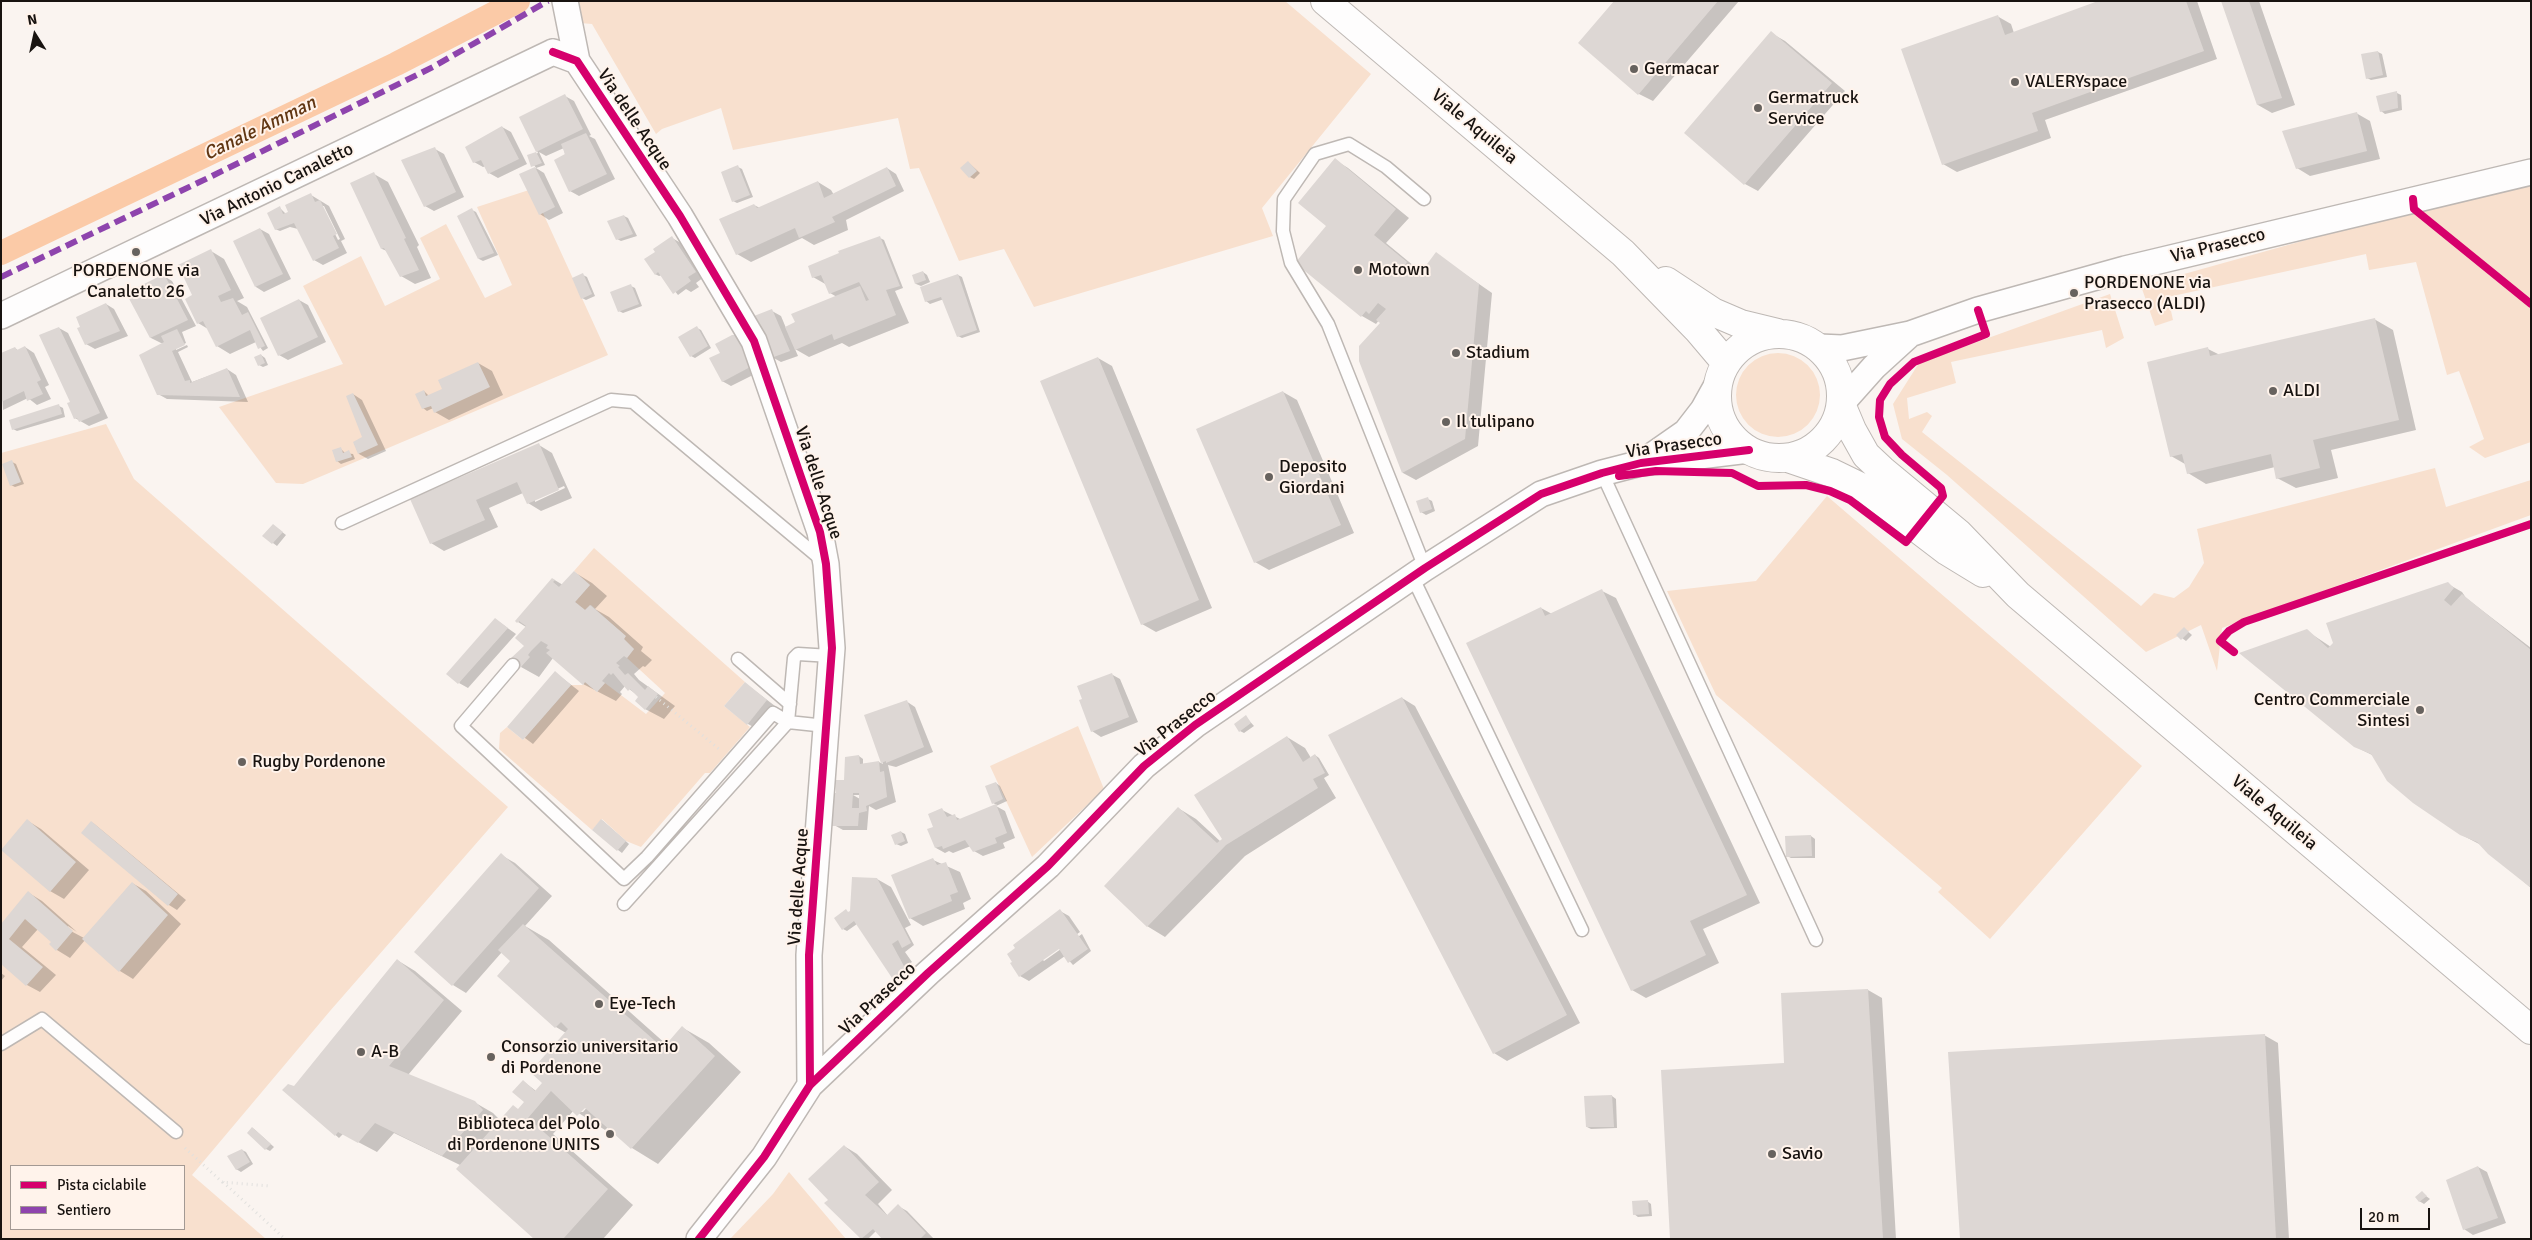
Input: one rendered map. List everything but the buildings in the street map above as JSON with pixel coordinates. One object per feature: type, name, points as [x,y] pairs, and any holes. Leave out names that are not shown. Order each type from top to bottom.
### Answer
[{"type":"main road","name":"Viale Aquileia","points":[[1325,1],[1623,253],[1698,330],[1722,373]]},
{"type":"main road","name":"Viale Aquileia","points":[[1623,253],[1713,312],[1741,324],[1800,337],[1818,347],[1832,363],[1840,383],[1841,404],[1835,424],[1823,440],[1807,451],[1788,458]]},
{"type":"main road","name":"Viale Aquileia","points":[[1779,333],[1758,337],[1740,347],[1722,373],[1717,403],[1722,422],[1733,438],[1749,450],[1768,457],[1788,458],[1832,473],[1867,490],[1947,551],[2018,595]]},
{"type":"main road","name":"Viale Aquileia","points":[[1841,404],[1852,430],[1866,455],[1958,533],[2018,595],[2531,1030]]},
{"type":"street","points":[[553,52],[565,1]]},
{"type":"street","points":[[565,1],[576,61]]},
{"type":"street","name":"Via delle Acque","points":[[553,52],[576,61],[680,216],[754,341],[812,503],[826,564],[832,652],[809,955],[810,1084]]},
{"type":"street","name":"Via Antonio Canaletto","points":[[1,316],[553,52]]},
{"type":"street","name":"Via Prasecco","points":[[1818,347],[1842,348],[1910,334],[1978,310],[2125,269],[2531,172]]},
{"type":"street","name":"Via Prasecco","points":[[1841,404],[1874,366],[1910,334]]},
{"type":"street","name":"Via Prasecco","points":[[1641,463],[1686,432],[1703,410],[1722,373]]},
{"type":"street","name":"Via Prasecco","points":[[699,1239],[764,1157],[810,1084],[928,973],[1048,866],[1144,766],[1195,725],[1418,572],[1541,494],[1602,473],[1641,463],[1749,450]]},
{"type":"lane","points":[[1424,199],[1386,167],[1349,144],[1315,154],[1284,199],[1283,231],[1291,263],[1328,324],[1418,572],[1582,930]]},
{"type":"lane","points":[[342,523],[611,400],[633,402],[826,564]]},
{"type":"lane","points":[[1602,473],[1816,940]]},
{"type":"lane","points":[[624,904],[788,722],[794,658],[798,654],[832,652]]},
{"type":"lane","points":[[738,659],[790,704]]},
{"type":"lane","points":[[512,665],[461,726],[624,879],[647,857],[773,713],[788,722],[826,726]]},
{"type":"lane","points":[[1,1044],[42,1019],[176,1132]]},
{"type":"path","points":[[656,697],[731,759]]},
{"type":"path","points":[[176,1132],[185,1147],[285,1239]]},
{"type":"path","points":[[222,1182],[270,1186]]},
{"type":"shaded area","points":[[576,1],[1285,1],[1371,74],[1262,208],[1273,236],[1034,307],[1004,249],[959,261],[919,168],[910,169],[898,118],[733,150],[721,108],[662,129],[656,134],[592,24],[580,23]]},
{"type":"shaded area","points":[[2531,181],[2531,442],[2485,458],[2469,447],[2484,439],[2459,371],[2447,375],[2416,262],[2369,270],[2366,254],[2168,297],[2173,320],[2155,326],[2141,286],[2442,202]]},
{"type":"shaded area","points":[[532,189],[608,355],[303,484],[276,483],[219,407],[343,364],[303,286],[361,256],[385,306],[440,279],[420,238],[446,224],[485,298],[512,285],[477,207]]},
{"type":"shaded area","points":[[2110,294],[2124,338],[2106,348],[2102,330],[1951,362],[1956,383],[1907,398],[1909,419],[1927,412],[1932,416],[1922,432],[2141,606],[2154,593],[2174,598],[2189,587],[2204,563],[2197,529],[2435,468],[2446,507],[2531,480],[2531,515],[2222,628],[2217,671],[2201,625],[2146,652],[1947,475],[1902,439],[1893,404],[1919,363]]},
{"type":"shaded area","points":[[1770,353],[1786,353],[1802,360],[1813,371],[1820,387],[1817,411],[1808,425],[1802,430],[1786,437],[1770,437],[1754,430],[1743,419],[1736,403],[1736,387],[1743,371],[1754,360]]},
{"type":"shaded area","points":[[106,424],[134,479],[508,807],[330,1011],[192,1175],[266,1239],[1,1239],[1,453]]},
{"type":"shaded area","points":[[1827,496],[2142,766],[1990,939],[1938,892],[1942,888],[1716,695],[1667,591],[1756,581]]},
{"type":"shaded area","points":[[594,548],[745,682],[724,706],[750,727],[710,773],[705,773],[641,847],[626,841],[602,819],[592,830],[499,749],[500,733],[507,727],[523,740],[571,685],[583,685],[585,682],[597,692],[605,683],[646,714],[665,693],[627,658],[634,649],[624,639],[625,636],[591,605],[585,610],[575,602],[590,585],[574,571]]},
{"type":"shaded area","points":[[1078,726],[1104,789],[1032,857],[990,766]]},
{"type":"shaded area","points":[[789,1172],[846,1239],[730,1239],[773,1194]]},
{"type":"waterway","name":"Canale Amman","points":[[1,253],[396,64],[518,1]]},
{"type":"marked path","points":[[1,277],[433,67],[548,1]]},
{"type":"cycle path","points":[[553,52],[577,61],[680,216],[754,341],[820,532],[826,564],[832,648],[809,955],[810,1085]]},
{"type":"cycle path","points":[[2413,199],[2414,209],[2531,304]]},
{"type":"cycle path","points":[[1619,476],[1656,471],[1732,473],[1758,486],[1806,485],[1830,491],[1850,500],[1906,542],[1943,496],[1941,488],[1902,455],[1885,437],[1879,417],[1880,400],[1890,384],[1914,362],[1986,334],[1978,310]]},
{"type":"cycle path","points":[[699,1239],[764,1157],[810,1085],[928,973],[1048,866],[1144,766],[1195,725],[1425,568],[1541,494],[1602,473],[1641,463],[1749,450]]},
{"type":"cycle path","points":[[2234,652],[2220,641],[2229,631],[2244,622],[2531,524]]},
{"type":"place","name":"Germacar","points":[[1634,69]]},
{"type":"place","name":"VALERYspace","points":[[2015,82]]},
{"type":"place","name":"Germatruck Service","points":[[1758,108]]},
{"type":"place","name":"PORDENONE via Canaletto 26","points":[[136,252]]},
{"type":"place","name":"Motown","points":[[1358,270]]},
{"type":"place","name":"PORDENONE via Prasecco (ALDI)","points":[[2074,293]]},
{"type":"place","name":"Stadium","points":[[1456,353]]},
{"type":"place","name":"ALDI","points":[[2273,391]]},
{"type":"place","name":"Il tulipano","points":[[1446,422]]},
{"type":"place","name":"Deposito Giordani","points":[[1269,477]]},
{"type":"place","name":"Centro Commerciale Sintesi","points":[[2420,710]]},
{"type":"place","name":"Rugby Pordenone","points":[[242,762]]},
{"type":"place","name":"Eye-Tech","points":[[599,1004]]},
{"type":"place","name":"A-B","points":[[361,1052]]},
{"type":"place","name":"Consorzio universitario di Pordenone","points":[[491,1057]]},
{"type":"place","name":"Biblioteca del Polo di Pordenone UNITS","points":[[610,1134]]},
{"type":"place","name":"Savio","points":[[1772,1154]]}]
